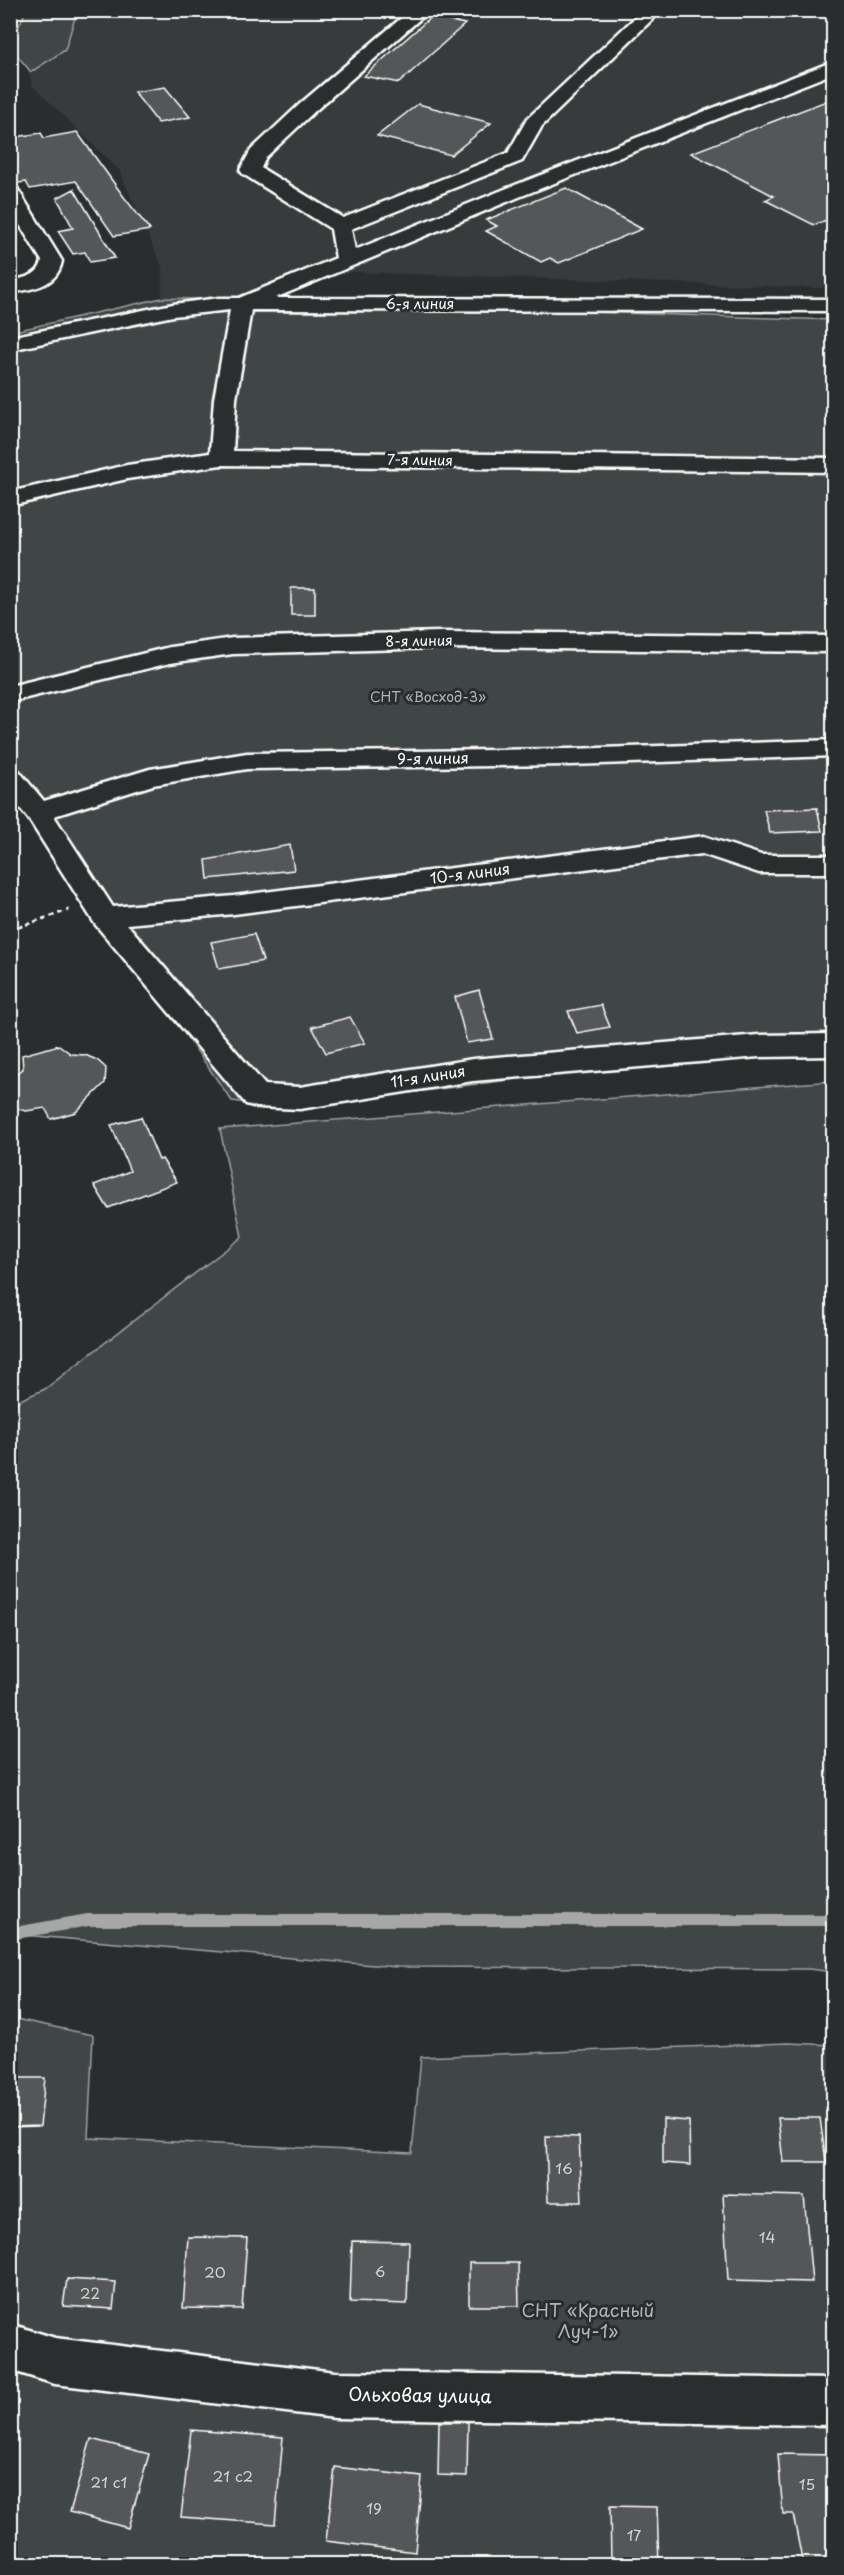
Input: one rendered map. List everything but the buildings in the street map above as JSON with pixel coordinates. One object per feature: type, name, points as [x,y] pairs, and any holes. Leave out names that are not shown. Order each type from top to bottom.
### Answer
[{"type":"street","points":[[341,226],[515,157],[534,123],[654,10]]},
{"type":"street","points":[[341,226],[250,170],[258,154],[308,107],[412,18]]},
{"type":"street","points":[[221,458],[225,399],[242,304],[346,260],[834,66]]},
{"type":"street","points":[[10,192],[52,261],[52,268],[41,280],[10,287]]},
{"type":"street","points":[[341,226],[346,260]]},
{"type":"street","name":"6-я линия","points":[[10,344],[173,310],[242,304],[831,303]]},
{"type":"street","name":"7-я линия","points":[[10,499],[127,472],[221,458],[834,465]]},
{"type":"street","name":"8-я линия","points":[[10,694],[170,655],[234,646],[440,640],[834,644]]},
{"type":"street","name":"9-я линия","points":[[38,812],[150,777],[247,761],[570,757],[834,748]]},
{"type":"street","name":"11-я линия","points":[[10,777],[38,812],[105,917],[257,1096],[300,1098],[473,1070],[759,1046],[834,1045]]},
{"type":"street","name":"10-я линия","points":[[105,917],[234,904],[704,845],[759,864],[834,864]]},
{"type":"street","name":"Ольховая улица","points":[[10,2348],[55,2361],[335,2395],[834,2402]]},
{"type":"path","points":[[10,930],[73,909]]},
{"type":"shaded area","points":[[30,10],[833,11],[833,278],[821,288],[352,272],[243,300],[162,298],[162,267],[119,170],[33,86],[18,45]]},
{"type":"green space","points":[[26,11],[77,11],[65,50],[31,72],[11,48],[11,42]]},
{"type":"green space","name":"СНТ «Восход-3»","points":[[162,298],[833,320],[833,1049],[765,1047],[291,1108],[232,1101],[11,790],[10,332]]},
{"type":"green space","points":[[833,1081],[833,1972],[809,1969],[397,1967],[11,1934],[11,1404],[45,1389],[242,1237],[220,1129]]},
{"type":"green space","name":"СНТ «Красный Луч-1»","points":[[11,2018],[93,2035],[88,2138],[412,2153],[421,2057],[788,2043],[833,2045],[833,2564],[11,2564]]},
{"type":"waterway","points":[[10,1934],[88,1920],[834,1920]]}]
